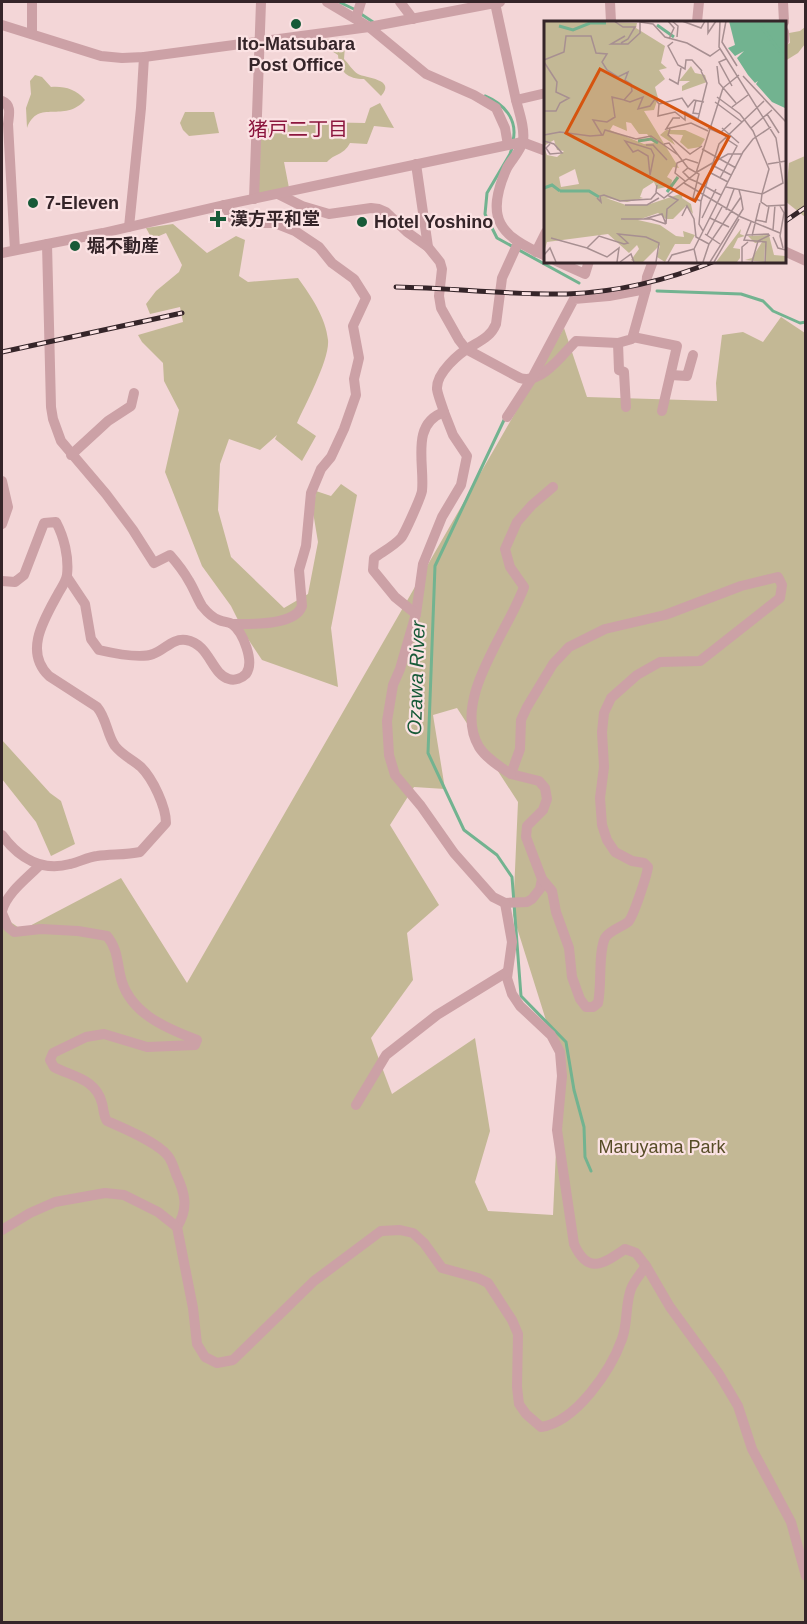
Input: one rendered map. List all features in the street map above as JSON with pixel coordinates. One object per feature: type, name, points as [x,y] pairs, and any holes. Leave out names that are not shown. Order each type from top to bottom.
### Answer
[{"type":"street","points":[[32,2],[32,34]]},
{"type":"street","points":[[254,199],[261,2]]},
{"type":"street","points":[[327,2],[369,27],[426,74],[474,95],[495,108],[508,144]]},
{"type":"street","points":[[400,2],[413,19]]},
{"type":"street","points":[[2,25],[101,56],[144,57],[369,27],[413,19],[446,7],[497,2],[523,130],[522,142],[503,179],[497,218],[501,228],[517,247],[541,254]]},
{"type":"street","points":[[610,2],[611,21]]},
{"type":"street","points":[[697,21],[699,2]]},
{"type":"street","points":[[783,2],[784,21]]},
{"type":"street","points":[[356,18],[361,4]]},
{"type":"street","points":[[129,227],[144,57]]},
{"type":"street","points":[[516,100],[544,93]]},
{"type":"street","points":[[2,101],[10,108],[5,124],[15,250]]},
{"type":"street","points":[[2,253],[508,144],[522,142],[544,150]]},
{"type":"street","points":[[416,164],[428,247]]},
{"type":"street","points":[[278,194],[302,206],[329,214],[371,208],[386,212],[407,232],[428,247],[440,262],[442,269],[439,296],[441,308],[466,349],[526,380],[541,376],[576,341],[628,342],[633,337],[653,262]]},
{"type":"street","points":[[48,244],[51,407],[61,441],[106,494],[154,563],[170,555],[188,578],[203,607],[216,619],[232,624],[260,624],[290,618],[300,611],[302,606],[299,570],[306,546],[311,493],[318,475],[331,457],[344,429],[356,395],[354,379],[359,358],[352,326],[366,298],[354,279],[332,263],[319,247],[307,239],[275,223],[254,224],[232,218],[224,205]]},
{"type":"street","points":[[517,247],[502,278],[493,331],[466,349],[440,375],[437,388],[444,412],[453,435],[467,456],[461,485],[442,517],[423,564],[416,614],[393,685],[387,721],[389,755],[395,775],[421,806],[454,853],[493,897],[505,903],[516,901],[522,903],[532,899],[540,889],[542,879]]},
{"type":"street","points":[[786,252],[806,261]]},
{"type":"street","points":[[558,262],[585,274],[589,262]]},
{"type":"street","points":[[507,417],[574,299],[609,296],[646,289]]},
{"type":"street","points":[[633,337],[678,346],[662,411]]},
{"type":"street","points":[[618,343],[619,370],[624,372],[626,408]]},
{"type":"street","points":[[671,375],[687,376],[693,355]]},
{"type":"street","points":[[71,455],[108,421],[131,406],[134,393]]},
{"type":"street","points":[[416,614],[394,597],[373,570],[374,558],[401,538],[422,493],[421,442],[425,424],[437,414],[444,412]]},
{"type":"street","points":[[2,481],[8,507],[2,524]]},
{"type":"street","points":[[511,774],[520,749],[521,720],[553,664],[569,647],[605,629],[664,615],[741,586],[778,577],[782,585],[780,598],[700,661],[660,663],[637,675],[611,698],[604,714],[602,732],[604,767],[600,798],[602,825],[607,840],[615,852],[632,861],[644,863],[648,867],[634,915],[629,922],[615,929],[605,938],[602,951],[600,993],[598,1003],[593,1007],[586,1007],[580,999],[573,977],[569,948],[556,912],[552,891],[542,879],[526,837],[527,826],[543,810],[547,800],[545,788],[539,781],[511,774],[480,749],[472,731],[472,707],[480,676],[517,606],[524,587],[510,567],[505,549],[517,522],[531,505],[553,487]]},
{"type":"street","points":[[2,581],[15,582],[24,575],[44,523],[56,522],[64,537],[67,577],[85,604],[91,639],[99,650],[140,656],[150,655],[170,643],[186,640],[204,650],[223,676],[237,680],[245,675],[249,667],[249,655],[244,640],[232,624]]},
{"type":"street","points":[[2,835],[9,846],[39,866],[51,868],[95,856],[140,852],[166,823],[166,813],[155,789],[142,768],[115,745],[103,714],[97,707],[49,676],[38,660],[36,649],[44,621],[67,577]]},
{"type":"street","points":[[39,866],[19,885],[4,904],[2,912],[8,927],[14,932],[41,929],[78,931],[107,936],[114,944],[120,977],[132,1003],[163,1026],[197,1040],[195,1045],[147,1047],[104,1034],[86,1037],[53,1053],[50,1060],[54,1067],[85,1080],[94,1087],[107,1121],[135,1132],[168,1156],[184,1191],[183,1218],[177,1227]]},
{"type":"street","points":[[505,903],[512,942],[511,960],[507,972],[512,994],[520,1006],[551,1035],[560,1052],[562,1076],[557,1130],[574,1244],[579,1256],[587,1262],[602,1264],[625,1249],[636,1253],[646,1266],[670,1306],[719,1374],[738,1406],[752,1449],[791,1522],[806,1576]]},
{"type":"street","points":[[356,1105],[386,1055],[437,1015],[507,972]]},
{"type":"street","points":[[2,1230],[30,1213],[55,1202],[105,1193],[123,1195],[159,1212],[177,1227],[193,1308],[197,1344],[205,1357],[217,1363],[233,1360],[314,1281],[381,1231],[400,1230],[413,1233],[424,1243],[442,1268],[488,1283],[512,1320],[518,1334],[519,1404],[526,1414],[542,1427],[552,1426],[591,1393],[623,1337],[631,1288],[646,1266]]},
{"type":"green space","points":[[805,27],[805,44],[798,53],[786,60],[786,45],[790,43],[789,33],[800,31]]},
{"type":"green space","points":[[322,37],[345,46],[344,59],[356,73],[383,83],[385,90],[381,96],[364,79],[353,78],[342,70],[338,55],[316,41]]},
{"type":"green space","points":[[35,75],[42,77],[51,87],[70,89],[85,100],[69,110],[38,114],[27,128],[26,108],[31,94],[30,81]]},
{"type":"green space","points":[[380,103],[394,128],[374,126],[367,144],[350,143],[345,150],[327,162],[284,162],[289,188],[257,194],[260,121],[365,123],[370,108]]},
{"type":"green space","points":[[185,112],[214,112],[219,133],[189,136],[180,123]]},
{"type":"green space","points":[[805,156],[805,217],[786,202],[789,163]]},
{"type":"green space","points":[[173,224],[207,253],[236,236],[245,240],[239,276],[248,282],[298,278],[321,315],[327,332],[328,348],[316,382],[297,423],[316,436],[302,461],[275,439],[277,435],[260,450],[229,439],[220,464],[218,510],[231,557],[284,608],[308,594],[318,542],[313,512],[316,491],[331,496],[341,484],[357,495],[331,628],[338,687],[262,660],[246,636],[231,606],[202,566],[165,472],[179,410],[164,381],[163,363],[138,335],[183,322],[180,307],[150,314],[146,304],[156,291],[179,272],[182,265],[166,233],[152,239],[146,228]]},
{"type":"green space","name":"Maruyama Park","points":[[781,317],[805,333],[805,1622],[2,1622],[2,916],[22,930],[121,878],[187,983],[564,328],[587,397],[717,401],[716,383],[722,335],[743,332],[763,342]],"holes":[[[457,708],[518,802],[513,915],[560,1065],[553,1215],[488,1211],[475,1182],[490,1131],[475,1038],[392,1094],[371,1038],[413,980],[407,933],[439,905],[390,825],[414,787],[445,789],[433,715]]]},
{"type":"green space","points":[[2,740],[50,793],[61,801],[75,844],[51,856],[36,822],[2,779]]},
{"type":"waterway","points":[[339,2],[356,10]]},
{"type":"waterway","points":[[361,14],[373,22]]},
{"type":"waterway","points":[[485,96],[498,103],[508,113],[513,126],[513,141]]},
{"type":"waterway","points":[[512,148],[487,193],[485,214],[497,238],[579,283]]},
{"type":"waterway","points":[[657,291],[741,294],[763,301],[773,311],[800,323],[806,322]]},
{"type":"waterway","name":"Ozawa River","points":[[505,418],[435,566],[428,753],[464,830],[497,855],[512,877],[521,996],[566,1042],[574,1090],[584,1127],[585,1157],[591,1171]]},
{"type":"railway","points":[[786,221],[806,207]]},
{"type":"railway","points":[[396,287],[524,293],[586,293],[642,284],[712,262]]},
{"type":"railway","points":[[2,352],[182,313]]},
{"type":"place","name":"Ito-Matsubara Post Office","points":[[296,24]]},
{"type":"place","name":"7-Eleven","points":[[33,203]]},
{"type":"place","name":"漢方平和堂","points":[[218,219]]},
{"type":"place","name":"Hotel Yoshino","points":[[362,222]]},
{"type":"place","name":"堀不動産","points":[[75,246]]},
{"type":"district","name":"猪戸二丁目","points":[[298,129]]}]
